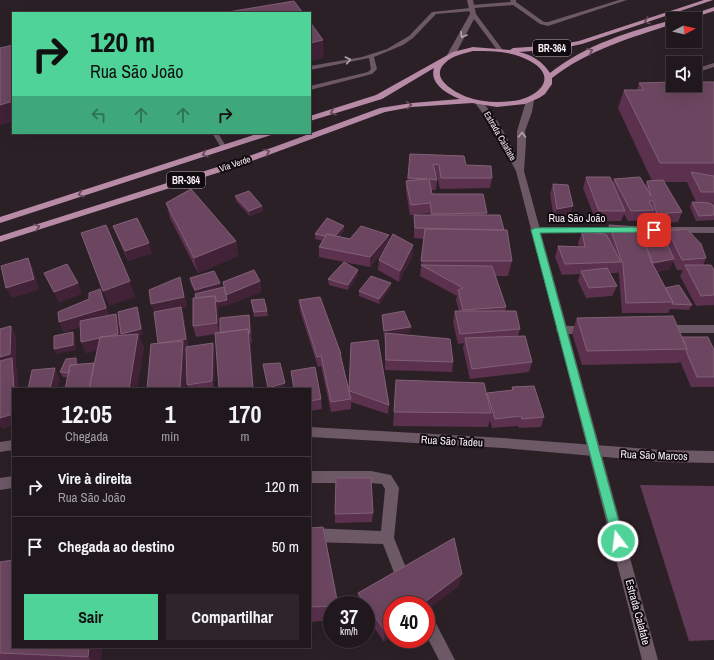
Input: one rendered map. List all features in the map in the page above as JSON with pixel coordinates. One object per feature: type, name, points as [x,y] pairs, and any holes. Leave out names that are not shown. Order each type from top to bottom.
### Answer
[{"type":"main road","name":"BR-364","points":[[311,119],[379,97],[451,55],[473,49],[504,50],[558,47],[596,38],[710,0]]},
{"type":"main road","points":[[702,13],[714,9]]},
{"type":"main road","name":"BR-364","points":[[549,77],[575,58],[666,24]]},
{"type":"main road","name":"BR-364","points":[[442,61],[436,69],[437,78],[443,87],[455,95],[475,102],[497,104],[515,103],[530,100],[542,93],[548,86],[549,77],[544,69],[535,61],[523,55],[504,50]]},
{"type":"main road","name":"Via Verde","points":[[0,239],[233,165],[383,110],[412,105],[475,102]]},
{"type":"main road","name":"Via Verde","points":[[0,220],[265,134]]},
{"type":"street","points":[[472,8],[504,50]]},
{"type":"street","points":[[451,55],[465,31],[472,8]]},
{"type":"street","name":"Estrada Calafate","points":[[520,171],[522,142],[521,130],[528,112],[530,100]]},
{"type":"street","name":"Estrada Calafate","points":[[475,102],[494,122],[520,171],[650,660]]},
{"type":"street","name":"Rua São João","points":[[535,230],[714,230]]},
{"type":"street","points":[[653,329],[714,329]]},
{"type":"street","points":[[562,330],[600,330]]},
{"type":"street","name":"Rua São Tadeu","points":[[311,432],[503,443],[595,452]]},
{"type":"street","points":[[0,446],[12,445]]},
{"type":"street","name":"Rua São Marcos","points":[[595,452],[662,456],[714,456]]},
{"type":"street","points":[[311,477],[371,477],[386,479],[392,488],[387,538],[403,578]]},
{"type":"street","points":[[311,535],[387,538]]},
{"type":"street","points":[[435,636],[448,660]]},
{"type":"lane","points":[[311,68],[371,55],[399,45],[411,37],[434,13],[515,1],[542,23],[548,24],[624,0]]},
{"type":"lane","points":[[311,88],[370,73],[374,69],[371,55]]},
{"type":"lane","points":[[702,68],[714,64]]},
{"type":"lane","points":[[216,134],[224,148]]},
{"type":"shaded area","points":[[640,485],[714,486],[714,640],[689,641]]},
{"type":"building","points":[[294,1],[302,12],[228,12]]},
{"type":"building","points":[[311,23],[323,40],[311,43]]},
{"type":"building","points":[[12,45],[12,101],[0,105],[0,48]]},
{"type":"building","points":[[666,82],[666,92],[702,92],[702,82],[714,82],[714,163],[660,163],[624,90],[644,90],[639,83]]},
{"type":"building","points":[[410,154],[464,156],[466,165],[491,166],[492,178],[441,178],[439,165],[433,164],[437,180],[429,179],[432,194],[483,194],[487,213],[432,214],[430,203],[411,205],[406,181],[427,179],[408,178]]},
{"type":"building","points":[[691,172],[714,176],[714,192],[701,192]]},
{"type":"building","points":[[586,177],[610,177],[625,211],[599,211]]},
{"type":"building","points":[[640,177],[651,196],[647,181],[663,180],[682,212],[657,214],[653,201],[649,201],[654,210],[631,211],[614,179]]},
{"type":"building","points":[[553,184],[568,185],[573,206],[557,209]]},
{"type":"building","points":[[191,189],[236,241],[194,258],[166,203]]},
{"type":"building","points":[[249,191],[262,206],[249,211],[235,196]]},
{"type":"building","points":[[692,202],[711,203],[714,207],[714,215],[699,216]]},
{"type":"building","points":[[414,215],[500,215],[504,230],[415,228]]},
{"type":"building","points":[[137,218],[149,243],[125,251],[113,226]]},
{"type":"building","points":[[327,218],[344,226],[335,236],[315,234]]},
{"type":"building","points":[[106,225],[130,281],[103,291],[81,233]]},
{"type":"building","points":[[609,225],[638,227],[640,233],[661,231],[674,259],[653,263],[645,244],[652,263],[673,302],[626,303],[623,265]]},
{"type":"building","points":[[361,226],[389,235],[370,257],[319,247],[327,234],[350,239]]},
{"type":"building","points":[[425,229],[507,230],[512,261],[421,261]]},
{"type":"building","points":[[687,229],[701,244],[706,258],[682,260],[668,231]]},
{"type":"building","points":[[582,232],[606,234],[621,262],[565,264],[558,246],[585,247]]},
{"type":"building","points":[[393,234],[413,245],[400,271],[379,260]]},
{"type":"building","points":[[28,258],[34,279],[6,288],[1,266]]},
{"type":"building","points":[[344,262],[358,270],[348,285],[328,279]]},
{"type":"building","points":[[67,264],[78,283],[54,292],[44,273]]},
{"type":"building","points":[[421,265],[492,266],[506,307],[463,310],[458,290],[463,288]]},
{"type":"building","points":[[685,265],[711,265],[714,270],[714,295],[701,296]]},
{"type":"building","points":[[607,268],[617,286],[589,288],[581,271]]},
{"type":"building","points":[[254,270],[260,281],[226,295],[223,282]]},
{"type":"building","points":[[214,271],[220,283],[195,290],[190,278]]},
{"type":"building","points":[[371,276],[391,283],[379,299],[359,291]]},
{"type":"building","points":[[180,277],[184,297],[151,304],[149,290]]},
{"type":"building","points":[[679,285],[692,305],[672,304],[673,302],[665,288]]},
{"type":"building","points":[[224,287],[227,300],[217,302],[215,296],[196,298],[195,294]]},
{"type":"building","points":[[100,289],[106,308],[59,322],[58,312],[89,299],[89,293]]},
{"type":"building","points":[[215,296],[217,323],[193,326],[193,298]]},
{"type":"building","points":[[320,297],[341,354],[351,399],[331,402],[321,356],[317,357],[299,300]]},
{"type":"building","points":[[264,299],[267,311],[254,312],[251,300]]},
{"type":"building","points":[[137,307],[141,329],[121,334],[118,312]]},
{"type":"building","points":[[181,307],[186,339],[158,343],[154,312]]},
{"type":"building","points":[[404,311],[411,327],[384,331],[382,315]]},
{"type":"building","points":[[455,311],[516,311],[520,329],[460,334]]},
{"type":"building","points":[[116,314],[118,334],[81,342],[80,321]]},
{"type":"building","points":[[249,315],[250,333],[248,329],[220,333],[220,318]]},
{"type":"building","points":[[673,316],[687,349],[587,351],[577,318]]},
{"type":"building","points":[[11,326],[10,354],[0,357],[0,329]]},
{"type":"building","points":[[248,329],[253,388],[219,388],[215,333]]},
{"type":"building","points":[[73,332],[73,345],[54,349],[54,336]]},
{"type":"building","points":[[385,333],[450,339],[453,362],[386,360]]},
{"type":"building","points":[[138,334],[129,388],[89,388],[100,337]]},
{"type":"building","points":[[525,336],[532,362],[472,369],[465,338]]},
{"type":"building","points":[[682,337],[708,337],[714,350],[714,377],[697,377]]},
{"type":"building","points":[[378,340],[389,405],[349,391],[351,343]]},
{"type":"building","points":[[183,341],[180,388],[147,388],[151,344]]},
{"type":"building","points":[[213,343],[212,381],[187,385],[186,347]]},
{"type":"building","points":[[12,358],[14,388],[12,388],[12,414],[0,418],[0,361]]},
{"type":"building","points":[[76,358],[76,365],[70,365],[69,373],[60,372],[66,359]]},
{"type":"building","points":[[94,363],[89,388],[65,388],[70,365]]},
{"type":"building","points":[[280,363],[285,383],[268,388],[263,364]]},
{"type":"building","points":[[315,367],[321,399],[311,401],[311,388],[294,388],[291,371]]},
{"type":"building","points":[[55,368],[50,388],[28,388],[32,370]]},
{"type":"building","points":[[396,380],[484,383],[491,413],[394,412]]},
{"type":"building","points":[[534,386],[544,417],[522,419],[521,416],[495,419],[487,393],[513,390],[512,387]]},
{"type":"building","points":[[336,478],[371,478],[373,513],[335,514]]},
{"type":"building","points":[[323,527],[336,596],[323,596],[323,606],[311,607],[311,528]]},
{"type":"building","points":[[454,538],[462,574],[433,596],[383,596],[383,628],[375,617],[375,596],[360,596],[358,593]]},
{"type":"building","points":[[12,560],[12,648],[89,648],[88,657],[0,653],[0,562]]},
{"type":"route","points":[[618,541],[535,230],[654,230]]}]
